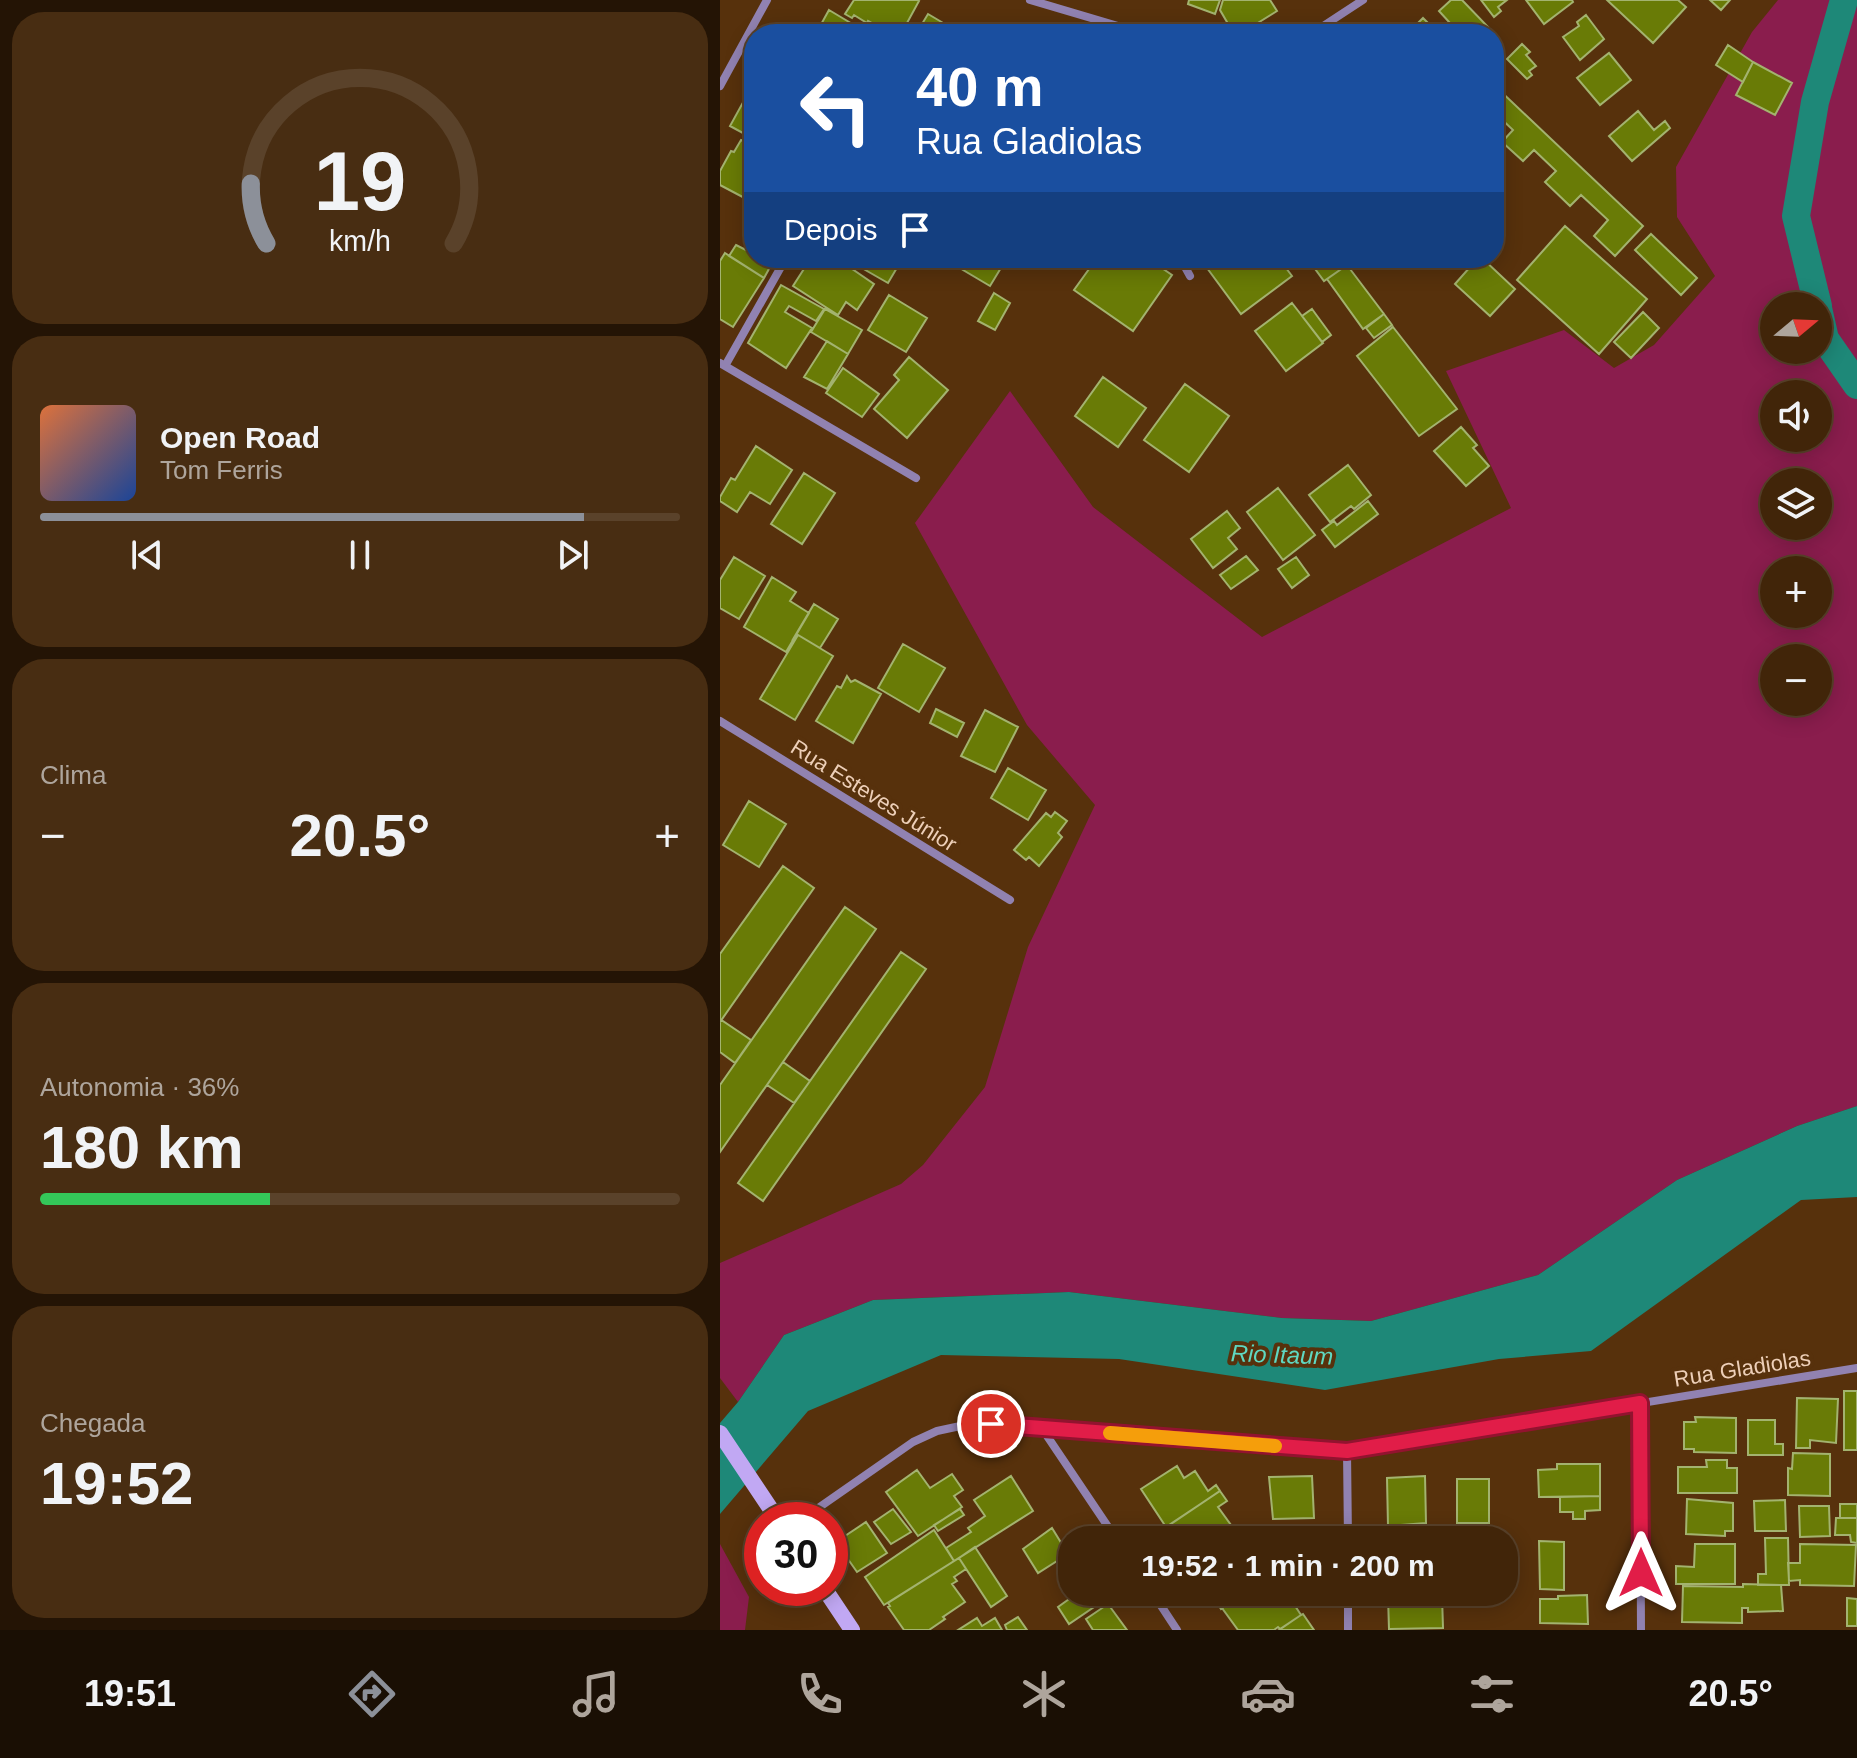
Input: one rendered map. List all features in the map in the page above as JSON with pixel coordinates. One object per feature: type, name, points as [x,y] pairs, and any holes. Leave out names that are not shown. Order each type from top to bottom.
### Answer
[{"type":"main road","points":[[720,1433],[767,1502]]},
{"type":"main road","points":[[836,1606],[852,1630]]},
{"type":"street","points":[[754,24],[767,0]]},
{"type":"street","points":[[1030,0],[1111,24]]},
{"type":"street","points":[[1326,24],[1363,0]]},
{"type":"street","points":[[720,86],[744,42]]},
{"type":"street","points":[[780,268],[722,364],[916,478]]},
{"type":"street","points":[[1186,268],[1190,276]]},
{"type":"street","name":"Rua Esteves Júnior","points":[[720,721],[1010,900]]},
{"type":"street","name":"Rua Gladiolas","points":[[827,1502],[913,1442],[937,1431],[965,1425],[1041,1427],[1347,1451],[1857,1368]]},
{"type":"street","points":[[1640,1403],[1641,1630]]},
{"type":"street","points":[[1041,1427],[1108,1526]]},
{"type":"street","points":[[1347,1451],[1348,1526]]},
{"type":"street","points":[[1161,1606],[1177,1630]]},
{"type":"street","points":[[1348,1606],[1348,1630]]},
{"type":"shaded area","points":[[1778,0],[1857,0],[1857,1106],[1797,1126],[1677,1180],[1538,1275],[1371,1321],[1282,1318],[1069,1292],[873,1300],[784,1335],[738,1402],[720,1378],[720,1263],[901,1184],[923,1165],[985,1087],[1028,947],[1095,805],[1027,725],[915,523],[1010,391],[1093,507],[1262,637],[1511,508],[1446,371],[1564,330],[1614,368],[1654,345],[1715,276],[1677,217],[1676,167],[1752,32]]},
{"type":"shaded area","points":[[720,1544],[744,1588],[744,1606],[748,1606],[745,1630],[720,1630]]},
{"type":"water","name":"Rio Itaum","points":[[1857,1106],[1857,1197],[1801,1200],[1591,1351],[1499,1359],[1325,1390],[1119,1359],[941,1355],[808,1411],[720,1514],[720,1423],[784,1335],[873,1300],[1069,1292],[1282,1318],[1371,1321],[1538,1275],[1677,1180],[1797,1126]]},
{"type":"building","points":[[854,0],[919,1],[906,24],[873,24],[845,14]]},
{"type":"building","points":[[1189,0],[1220,0],[1215,14],[1188,4]]},
{"type":"building","points":[[1223,0],[1270,0],[1277,11],[1256,24],[1228,24],[1220,10]]},
{"type":"building","points":[[1451,0],[1462,0],[1485,24],[1451,24],[1439,11]]},
{"type":"building","points":[[1481,0],[1507,0],[1498,7],[1501,11],[1494,17]]},
{"type":"building","points":[[1526,0],[1572,0],[1573,2],[1544,24]]},
{"type":"building","points":[[1607,0],[1678,0],[1686,7],[1653,43]]},
{"type":"building","points":[[1710,0],[1730,0],[1721,10]]},
{"type":"building","points":[[829,10],[852,24],[821,24]]},
{"type":"building","points":[[928,14],[945,24],[922,24]]},
{"type":"building","points":[[1586,15],[1604,39],[1580,60],[1563,37],[1579,26],[1577,22]]},
{"type":"building","points":[[1522,44],[1530,52],[1526,55],[1536,66],[1529,71],[1532,75],[1527,79],[1507,59]]},
{"type":"building","points":[[1728,45],[1753,62],[1743,82],[1716,65]]},
{"type":"building","points":[[1609,53],[1631,80],[1600,105],[1577,78]]},
{"type":"building","points":[[1753,62],[1792,83],[1775,115],[1736,95]]},
{"type":"building","points":[[1504,94],[1643,226],[1615,256],[1594,236],[1608,220],[1581,195],[1570,206],[1545,182],[1556,171],[1534,150],[1523,161],[1504,144],[1513,130],[1504,121]]},
{"type":"building","points":[[744,101],[744,134],[730,126]]},
{"type":"building","points":[[1638,111],[1654,130],[1665,121],[1670,128],[1632,161],[1609,136]]},
{"type":"building","points":[[741,140],[744,142],[744,198],[720,185],[720,171],[731,151],[734,152]]},
{"type":"building","points":[[1565,226],[1647,299],[1599,354],[1517,280]]},
{"type":"building","points":[[1651,234],[1697,278],[1681,295],[1635,250]]},
{"type":"building","points":[[736,245],[744,249],[744,265],[729,256]]},
{"type":"building","points":[[725,253],[764,278],[733,327],[720,319],[720,261]]},
{"type":"building","points":[[748,268],[770,268],[764,278]]},
{"type":"building","points":[[805,268],[851,268],[874,284],[857,310],[846,302],[838,315],[793,286]]},
{"type":"building","points":[[862,268],[897,268],[888,283]]},
{"type":"building","points":[[960,268],[1001,268],[990,286]]},
{"type":"building","points":[[1090,268],[1162,268],[1172,275],[1133,331],[1074,290]]},
{"type":"building","points":[[1207,268],[1286,268],[1292,276],[1241,314]]},
{"type":"building","points":[[1314,268],[1343,268],[1324,281]]},
{"type":"building","points":[[1343,268],[1349,268],[1384,314],[1363,329],[1327,279]]},
{"type":"building","points":[[1469,268],[1493,268],[1515,289],[1490,316],[1455,284]]},
{"type":"building","points":[[781,285],[824,309],[816,321],[789,306],[785,312],[812,328],[786,368],[748,343]]},
{"type":"building","points":[[994,293],[1010,303],[995,330],[978,321]]},
{"type":"building","points":[[889,295],[927,318],[906,352],[868,330]]},
{"type":"building","points":[[1292,303],[1323,343],[1286,371],[1255,331]]},
{"type":"building","points":[[825,309],[862,330],[848,354],[811,332]]},
{"type":"building","points":[[1312,309],[1331,335],[1322,342],[1302,316]]},
{"type":"building","points":[[1643,312],[1659,328],[1631,358],[1614,342]]},
{"type":"building","points":[[1384,314],[1392,325],[1374,338],[1366,328]]},
{"type":"building","points":[[1393,327],[1457,409],[1419,436],[1357,356]]},
{"type":"building","points":[[827,341],[848,354],[827,389],[804,377]]},
{"type":"building","points":[[909,357],[948,390],[907,438],[874,409],[899,380],[894,375]]},
{"type":"building","points":[[843,368],[879,394],[862,417],[826,393]]},
{"type":"building","points":[[1103,377],[1146,408],[1118,447],[1075,416]]},
{"type":"building","points":[[1185,384],[1229,416],[1189,472],[1144,440]]},
{"type":"building","points":[[1461,427],[1477,445],[1473,448],[1489,466],[1466,486],[1434,451]]},
{"type":"building","points":[[756,446],[792,470],[770,504],[750,492],[737,512],[720,501],[720,497],[731,478],[735,480]]},
{"type":"building","points":[[1348,465],[1371,495],[1330,522],[1309,495]]},
{"type":"building","points":[[804,473],[835,493],[802,544],[771,524]]},
{"type":"building","points":[[1278,488],[1315,535],[1283,560],[1247,512]]},
{"type":"building","points":[[1368,501],[1378,514],[1335,547],[1322,530],[1334,521],[1337,525]]},
{"type":"building","points":[[1227,511],[1240,528],[1228,538],[1237,549],[1213,568],[1191,539]]},
{"type":"building","points":[[1246,556],[1258,570],[1231,589],[1220,575]]},
{"type":"building","points":[[734,557],[765,576],[739,619],[720,608],[720,580]]},
{"type":"building","points":[[1296,557],[1309,575],[1292,588],[1278,569]]},
{"type":"building","points":[[772,577],[796,592],[790,601],[809,613],[786,652],[744,627]]},
{"type":"building","points":[[814,604],[838,619],[820,648],[798,635],[792,641]]},
{"type":"building","points":[[798,635],[833,656],[795,720],[760,699]]},
{"type":"building","points":[[903,644],[945,668],[919,712],[878,688]]},
{"type":"building","points":[[847,676],[851,682],[855,680],[881,694],[853,743],[816,721],[837,686],[841,688]]},
{"type":"building","points":[[936,709],[964,723],[957,737],[930,723]]},
{"type":"building","points":[[985,710],[1018,727],[995,772],[961,756]]},
{"type":"building","points":[[1008,768],[1046,790],[1028,820],[991,798]]},
{"type":"building","points":[[749,801],[786,824],[759,867],[723,845]]},
{"type":"building","points":[[1055,812],[1067,821],[1058,833],[1062,837],[1039,866],[1014,850],[1046,813],[1051,817]]},
{"type":"building","points":[[783,866],[814,888],[720,1022],[720,954]]},
{"type":"building","points":[[845,907],[876,929],[720,1152],[720,1085]]},
{"type":"building","points":[[901,952],[926,969],[763,1201],[738,1183]]},
{"type":"building","points":[[720,1019],[751,1040],[735,1063],[720,1052]]},
{"type":"building","points":[[783,1062],[810,1081],[794,1103],[767,1085]]},
{"type":"building","points":[[1844,1391],[1857,1391],[1857,1450],[1844,1450]]},
{"type":"building","points":[[1797,1398],[1838,1399],[1836,1443],[1810,1440],[1810,1448],[1796,1448]]},
{"type":"building","points":[[1695,1417],[1736,1418],[1736,1453],[1684,1449],[1684,1422],[1696,1422]]},
{"type":"building","points":[[1748,1420],[1775,1420],[1775,1444],[1783,1444],[1783,1455],[1748,1455]]},
{"type":"building","points":[[1793,1453],[1830,1454],[1830,1496],[1788,1495],[1788,1468],[1792,1469]]},
{"type":"building","points":[[1706,1460],[1727,1460],[1727,1468],[1737,1468],[1737,1493],[1678,1493],[1678,1467],[1707,1467]]},
{"type":"building","points":[[1557,1464],[1600,1464],[1600,1496],[1539,1497],[1538,1470],[1557,1469]]},
{"type":"building","points":[[1177,1466],[1184,1478],[1195,1471],[1208,1491],[1216,1485],[1220,1491],[1165,1526],[1141,1489]]},
{"type":"building","points":[[917,1470],[930,1488],[952,1474],[963,1490],[954,1496],[962,1507],[918,1536],[886,1492]]},
{"type":"building","points":[[1011,1476],[1033,1511],[954,1561],[946,1548],[971,1532],[968,1528],[985,1516],[974,1500]]},
{"type":"building","points":[[1312,1476],[1314,1518],[1273,1519],[1269,1477]]},
{"type":"building","points":[[1425,1476],[1426,1523],[1388,1526],[1387,1478]]},
{"type":"building","points":[[1457,1479],[1489,1479],[1489,1523],[1457,1523]]},
{"type":"building","points":[[1220,1491],[1227,1501],[1218,1507],[1232,1526],[1168,1526]]},
{"type":"building","points":[[1600,1496],[1600,1510],[1585,1511],[1585,1519],[1573,1519],[1573,1512],[1560,1512],[1560,1497]]},
{"type":"building","points":[[1687,1499],[1733,1503],[1733,1531],[1725,1531],[1725,1536],[1686,1534]]},
{"type":"building","points":[[1785,1500],[1786,1531],[1755,1531],[1754,1501]]},
{"type":"building","points":[[1840,1504],[1857,1504],[1857,1518],[1840,1518]]},
{"type":"building","points":[[1799,1506],[1829,1506],[1830,1536],[1800,1537]]},
{"type":"building","points":[[893,1509],[911,1532],[891,1544],[874,1522]]},
{"type":"building","points":[[960,1509],[964,1515],[938,1531],[934,1525]]},
{"type":"building","points":[[1836,1518],[1857,1518],[1857,1543],[1851,1542],[1850,1535],[1835,1535]]},
{"type":"building","points":[[866,1522],[887,1553],[857,1572],[848,1559],[848,1534]]},
{"type":"building","points":[[1052,1528],[1058,1538],[1058,1560],[1038,1573],[1023,1549]]},
{"type":"building","points":[[934,1530],[954,1561],[884,1605],[865,1577]]},
{"type":"building","points":[[1765,1538],[1788,1538],[1789,1585],[1758,1585],[1758,1574],[1766,1574]]},
{"type":"building","points":[[1539,1541],[1564,1542],[1564,1590],[1540,1589]]},
{"type":"building","points":[[1695,1544],[1735,1544],[1735,1584],[1676,1584],[1676,1566],[1694,1567]]},
{"type":"building","points":[[1800,1544],[1856,1545],[1854,1586],[1800,1585],[1800,1580],[1789,1581],[1788,1563],[1800,1563]]},
{"type":"building","points":[[975,1547],[1007,1596],[991,1607],[959,1558]]},
{"type":"building","points":[[959,1558],[966,1569],[954,1577],[957,1581],[952,1584],[965,1602],[929,1630],[904,1630],[888,1603]]},
{"type":"building","points":[[1743,1584],[1781,1585],[1783,1611],[1748,1612],[1748,1608],[1742,1608],[1742,1623],[1682,1622],[1683,1586],[1743,1587]]},
{"type":"building","points":[[1587,1595],[1588,1624],[1540,1623],[1540,1599]]},
{"type":"building","points":[[1847,1598],[1857,1599],[1857,1626],[1847,1626]]},
{"type":"building","points":[[1059,1606],[1096,1606],[1069,1624]]},
{"type":"building","points":[[1109,1606],[1127,1630],[1093,1630],[1086,1619]]},
{"type":"building","points":[[1295,1606],[1301,1615],[1280,1629],[1238,1630],[1222,1608]]},
{"type":"building","points":[[1388,1606],[1442,1606],[1443,1628],[1389,1629]]},
{"type":"building","points":[[1301,1615],[1314,1630],[1279,1630]]},
{"type":"building","points":[[1018,1617],[1027,1630],[1007,1630],[1005,1625]]},
{"type":"building","points":[[977,1618],[982,1626],[995,1618],[1002,1630],[958,1630]]},
{"type":"waterway","points":[[1815,292],[1796,216],[1815,102],[1844,0]]},
{"type":"waterway","points":[[1832,349],[1857,385]]},
{"type":"slow traffic","points":[[1110,1433],[1275,1446]]},
{"type":"route","points":[[991,1424],[1347,1451],[1640,1403],[1641,1573]]}]
